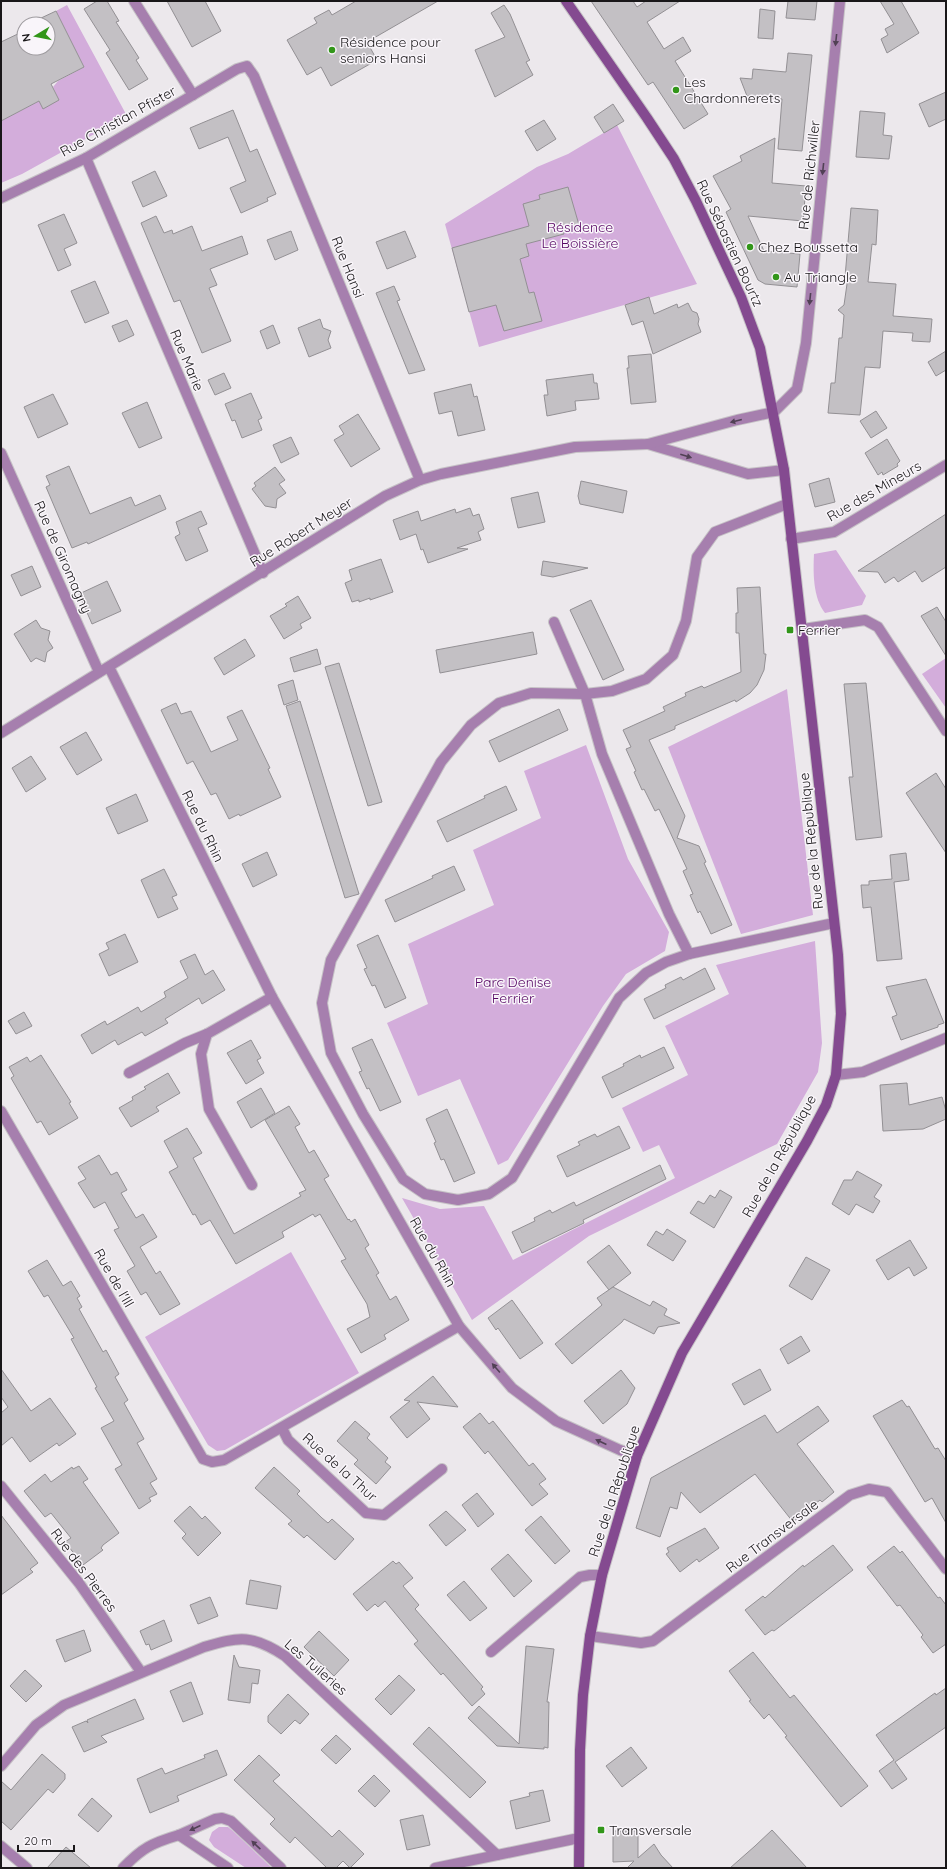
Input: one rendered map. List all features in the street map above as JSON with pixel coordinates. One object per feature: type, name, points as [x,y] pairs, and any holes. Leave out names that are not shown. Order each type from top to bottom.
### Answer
[{"type":"main road","name":"Rue Sébastien Bourtz","points":[[566,1],[647,118],[674,160],[696,201],[741,297],[760,348],[774,412],[784,470],[790,534]]},
{"type":"main road","name":"Rue de la République","points":[[579,1868],[580,1750],[583,1695],[590,1636],[602,1575],[637,1456],[682,1353],[807,1141],[826,1105],[836,1075],[841,1014],[834,924],[803,629],[790,534]]},
{"type":"street","points":[[134,1],[193,96]]},
{"type":"street","name":"Rue de Richwiller","points":[[774,412],[797,390],[806,343],[840,1]]},
{"type":"street","name":"Rue Christian Pfister","points":[[1,198],[86,158],[193,96],[236,68],[247,66]]},
{"type":"street","name":"Rue Hansi","points":[[247,66],[254,76],[420,480]]},
{"type":"street","name":"Rue Marie","points":[[86,158],[262,572]]},
{"type":"street","name":"Rue Robert Meyer","points":[[1,733],[385,496],[420,480],[441,474],[575,447],[648,444],[737,420],[774,412]]},
{"type":"street","name":"Rue Robert Meyer","points":[[648,444],[748,474],[784,470]]},
{"type":"street","name":"Rue de Giromagny","points":[[1,453],[99,672]]},
{"type":"street","name":"Rue des Mineurs","points":[[790,534],[834,532],[946,465]]},
{"type":"street","points":[[787,504],[715,532],[697,557],[686,621],[673,655],[646,679],[612,692],[585,694],[530,693],[499,703],[471,725],[440,762],[331,960],[322,1003],[330,1053],[363,1114],[403,1179],[426,1194],[458,1200],[489,1194],[512,1178],[619,998],[646,973],[666,962],[689,954],[834,924]]},
{"type":"street","points":[[803,629],[865,620],[878,627],[946,731]]},
{"type":"street","points":[[554,622],[585,694],[602,754],[669,914],[689,954]]},
{"type":"street","name":"Rue du Rhin","points":[[109,666],[272,997],[459,1326],[512,1388],[556,1421],[620,1450],[637,1456]]},
{"type":"street","points":[[129,1073],[185,1043],[207,1034],[272,997]]},
{"type":"street","points":[[207,1034],[201,1054],[209,1109],[252,1185]]},
{"type":"street","points":[[836,1075],[863,1072],[946,1038]]},
{"type":"street","name":"Rue de l'Ill","points":[[1,1111],[203,1459]]},
{"type":"street","name":"Rue de la Thur","points":[[203,1459],[212,1462],[224,1460],[459,1326]]},
{"type":"street","name":"Rue de la Thur","points":[[282,1428],[288,1440],[366,1513],[384,1515],[442,1469]]},
{"type":"street","name":"Rue des Pierres","points":[[1,1486],[79,1584],[141,1672]]},
{"type":"street","name":"Rue Transversale","points":[[590,1636],[641,1643],[653,1641],[850,1495],[869,1489],[887,1492],[946,1567]]},
{"type":"street","name":"Rue de la République","points":[[492,1652],[580,1577],[602,1575]]},
{"type":"street","name":"Les Tuileries","points":[[1,1766],[36,1725],[64,1706],[141,1672],[204,1647],[225,1640],[244,1638],[266,1644],[286,1656],[497,1854]]},
{"type":"street","points":[[123,1868],[136,1854],[155,1842],[179,1835],[215,1819],[222,1818],[231,1821],[282,1868]]},
{"type":"street","points":[[179,1835],[228,1868]]},
{"type":"street","points":[[434,1868],[579,1838]]},
{"type":"street","points":[[1,1846],[27,1868]]},
{"type":"green space","points":[[67,5],[127,116],[22,174],[1,183],[1,121],[39,101],[43,108],[59,100],[53,87],[58,81],[84,67],[56,11]]},
{"type":"green space","name":"Résidence Le Boissière","points":[[617,125],[697,284],[479,347],[445,224],[537,167],[568,154]]},
{"type":"green space","points":[[836,550],[866,596],[862,605],[825,613],[816,593],[814,554]]},
{"type":"green space","points":[[946,658],[946,708],[922,674]]},
{"type":"green space","points":[[787,689],[813,915],[741,934],[668,747]]},
{"type":"green space","name":"Parc Denise Ferrier","points":[[586,745],[628,859],[669,932],[665,951],[626,974],[603,1006],[508,1160],[498,1165],[460,1079],[418,1096],[387,1023],[428,1004],[408,944],[494,905],[473,850],[541,818],[524,771]]},
{"type":"green space","points":[[815,941],[822,1043],[818,1072],[777,1144],[589,1236],[472,1320],[402,1198],[440,1209],[484,1206],[513,1260],[675,1178],[659,1145],[643,1152],[622,1108],[688,1075],[665,1026],[729,994],[716,965]]},
{"type":"green space","points":[[291,1252],[359,1373],[225,1450],[217,1451],[208,1445],[145,1337]]},
{"type":"green space","points":[[219,1827],[228,1827],[272,1868],[246,1868],[214,1847],[209,1840],[212,1832]]},
{"type":"building","points":[[97,1],[107,1],[119,21],[116,22],[139,58],[136,60],[148,79],[129,90],[106,53],[110,50],[84,9]]},
{"type":"building","points":[[167,1],[205,1],[221,31],[192,47]]},
{"type":"building","name":"Résidence pour seniors Hansi","points":[[356,1],[438,1],[367,42],[377,60],[331,86],[321,67],[307,75],[287,40],[317,23],[314,18],[329,10],[332,15]]},
{"type":"building","points":[[591,1],[633,1],[637,7],[646,1],[680,1],[647,22],[664,49],[683,37],[691,51],[675,61],[708,114],[684,129],[653,82],[648,85]]},
{"type":"building","points":[[788,1],[817,1],[815,20],[786,18]]},
{"type":"building","points":[[880,1],[901,1],[919,33],[887,53],[881,39],[888,35],[885,29],[894,24]]},
{"type":"building","points":[[504,5],[510,14],[530,60],[526,62],[533,75],[495,97],[475,50],[505,37],[491,13]]},
{"type":"building","points":[[760,9],[775,11],[773,39],[758,38]]},
{"type":"building","points":[[56,11],[84,67],[51,84],[59,100],[43,109],[39,101],[1,121],[1,42],[16,35],[16,56],[56,56],[56,16],[45,16]]},
{"type":"building","points":[[788,53],[812,55],[802,151],[778,149],[782,99],[747,96],[740,78],[752,79],[753,69],[786,72]]},
{"type":"building","points":[[946,92],[946,119],[929,127],[919,104]]},
{"type":"building","points":[[613,104],[624,121],[604,133],[594,117]]},
{"type":"building","points":[[233,110],[250,152],[257,149],[276,194],[267,198],[268,201],[241,213],[230,188],[246,181],[228,137],[199,149],[190,128]]},
{"type":"building","points":[[860,111],[885,113],[883,135],[892,136],[889,159],[856,157]]},
{"type":"building","points":[[544,120],[556,139],[537,151],[525,131]]},
{"type":"building","points":[[775,138],[772,183],[806,186],[803,221],[748,216],[764,251],[800,254],[797,287],[765,284],[758,280],[726,212],[731,209],[713,176],[742,161],[740,156]]},
{"type":"building","points":[[155,171],[167,196],[143,207],[132,182]]},
{"type":"building","points":[[568,187],[579,225],[562,229],[564,234],[526,244],[529,256],[520,259],[529,293],[534,292],[542,321],[504,331],[496,305],[469,312],[452,248],[529,226],[523,204],[540,199],[539,195]]},
{"type":"building","points":[[851,208],[878,210],[876,245],[872,244],[868,282],[896,284],[893,316],[932,319],[930,342],[912,341],[913,333],[883,331],[880,368],[865,367],[860,415],[828,413],[831,383],[835,383],[839,338],[842,338],[844,315],[838,310],[844,305],[848,277],[845,277]]},
{"type":"building","points":[[64,214],[77,243],[64,249],[71,265],[58,271],[38,225]]},
{"type":"building","points":[[156,216],[164,233],[172,230],[173,234],[192,226],[202,251],[242,236],[248,254],[210,269],[217,285],[209,288],[231,341],[202,353],[180,300],[174,302],[141,223]]},
{"type":"building","points":[[291,231],[298,250],[275,260],[267,240]]},
{"type":"building","points":[[405,231],[416,257],[387,269],[376,242]]},
{"type":"building","points":[[95,281],[109,313],[85,323],[71,291]]},
{"type":"building","points":[[394,286],[400,300],[397,301],[425,370],[409,374],[376,293]]},
{"type":"building","points":[[649,297],[654,314],[677,304],[678,308],[688,303],[692,311],[697,313],[699,319],[698,324],[701,332],[653,354],[643,321],[632,325],[625,305]]},
{"type":"building","points":[[320,319],[323,328],[331,331],[328,340],[331,348],[309,357],[298,328]]},
{"type":"building","points":[[127,320],[134,335],[119,342],[112,326]]},
{"type":"building","points":[[273,325],[280,343],[267,349],[260,331]]},
{"type":"building","points":[[946,351],[946,370],[936,376],[928,362]]},
{"type":"building","points":[[651,354],[656,402],[631,404],[627,368],[629,368],[628,356]]},
{"type":"building","points":[[224,373],[231,388],[215,395],[208,380]]},
{"type":"building","points":[[593,374],[594,383],[597,383],[599,399],[575,401],[576,410],[547,416],[544,395],[548,395],[546,380]]},
{"type":"building","points":[[471,384],[474,397],[477,396],[485,430],[458,436],[452,411],[439,414],[434,393]]},
{"type":"building","points":[[251,393],[262,418],[258,420],[262,430],[242,438],[235,420],[232,421],[225,404]]},
{"type":"building","points":[[53,394],[68,424],[38,438],[24,407]]},
{"type":"building","points":[[147,402],[162,438],[139,448],[122,413]]},
{"type":"building","points":[[876,411],[887,428],[871,438],[860,421]]},
{"type":"building","points":[[358,414],[380,449],[351,467],[334,440],[344,434],[339,426]]},
{"type":"building","points":[[291,437],[299,454],[281,463],[273,445]]},
{"type":"building","points":[[887,439],[900,461],[897,464],[898,466],[883,475],[882,472],[878,475],[865,453]]},
{"type":"building","points":[[69,466],[90,514],[131,497],[135,506],[160,495],[166,509],[88,544],[87,542],[72,548],[46,487],[50,485],[46,476]]},
{"type":"building","points":[[275,467],[285,480],[279,484],[286,493],[277,499],[276,508],[265,506],[252,489],[256,486],[254,483]]},
{"type":"building","points":[[829,478],[835,502],[815,507],[809,484]]},
{"type":"building","points":[[581,481],[627,491],[623,513],[580,504],[578,496]]},
{"type":"building","points":[[538,492],[545,522],[518,528],[511,498]]},
{"type":"building","points":[[470,508],[473,516],[479,514],[484,529],[478,532],[481,540],[457,548],[468,549],[428,563],[423,549],[421,550],[416,534],[400,540],[393,520],[418,511],[421,521],[455,509],[456,513]]},
{"type":"building","points":[[201,511],[207,524],[198,528],[208,551],[186,561],[175,537],[180,534],[176,522]]},
{"type":"building","points":[[946,514],[946,567],[922,582],[915,571],[898,582],[894,577],[885,583],[878,572],[858,571]]},
{"type":"building","points":[[381,559],[393,592],[370,600],[370,598],[359,602],[359,600],[352,602],[345,583],[352,580],[349,570]]},
{"type":"building","points":[[543,561],[588,568],[553,577],[541,575]]},
{"type":"building","points":[[32,566],[41,587],[21,596],[11,575]]},
{"type":"building","points":[[107,581],[121,611],[92,624],[79,594]]},
{"type":"building","points":[[760,587],[764,654],[766,654],[764,670],[757,685],[750,693],[736,702],[735,700],[675,726],[675,729],[649,740],[685,816],[677,838],[699,846],[706,862],[704,863],[732,925],[711,934],[700,911],[698,913],[690,895],[693,894],[683,871],[687,869],[670,832],[659,809],[655,811],[644,789],[642,790],[634,772],[636,771],[626,749],[631,747],[623,730],[665,711],[663,707],[686,696],[685,693],[702,686],[704,688],[741,672],[739,633],[736,633],[736,613],[738,613],[737,588]]},
{"type":"building","points":[[298,596],[311,618],[300,624],[302,628],[284,639],[270,616],[287,606],[285,604]]},
{"type":"building","points":[[591,600],[624,670],[603,680],[570,610]]},
{"type":"building","points":[[937,607],[946,622],[946,656],[921,616]]},
{"type":"building","points":[[36,620],[41,628],[50,631],[48,640],[53,648],[47,652],[45,662],[36,658],[31,662],[14,634]]},
{"type":"building","points":[[533,632],[537,654],[440,673],[436,650]]},
{"type":"building","points":[[245,639],[255,656],[224,675],[214,658]]},
{"type":"building","points":[[317,649],[321,664],[294,672],[290,658]]},
{"type":"building","points":[[339,663],[382,802],[368,806],[325,667]]},
{"type":"building","points":[[293,680],[298,700],[284,705],[278,685]]},
{"type":"building","points":[[866,683],[882,837],[856,840],[849,777],[853,777],[844,684]]},
{"type":"building","points":[[300,701],[359,894],[345,898],[286,706]]},
{"type":"building","points":[[176,703],[181,714],[191,711],[211,752],[238,740],[227,717],[242,710],[270,768],[268,769],[281,797],[240,816],[239,814],[229,819],[216,793],[211,795],[193,761],[187,764],[161,710]]},
{"type":"building","points":[[559,709],[568,730],[499,762],[489,741]]},
{"type":"building","points":[[86,732],[102,760],[77,775],[60,747]]},
{"type":"building","points":[[31,756],[46,779],[26,792],[12,768]]},
{"type":"building","points":[[936,773],[946,789],[946,853],[906,793]]},
{"type":"building","points":[[506,786],[517,810],[447,842],[437,821],[485,798],[484,796]]},
{"type":"building","points":[[136,794],[148,821],[118,834],[106,808]]},
{"type":"building","points":[[267,852],[277,875],[253,887],[242,864]]},
{"type":"building","points":[[906,853],[909,880],[894,882],[902,959],[877,961],[871,907],[863,908],[861,885],[869,885],[869,881],[892,879],[890,855]]},
{"type":"building","points":[[454,866],[465,890],[395,922],[385,900],[433,878],[432,876]]},
{"type":"building","points":[[164,869],[177,895],[172,897],[178,909],[158,918],[141,880]]},
{"type":"building","points":[[125,934],[138,962],[109,976],[99,954],[109,949],[106,943]]},
{"type":"building","points":[[378,935],[406,998],[385,1008],[375,985],[372,986],[364,969],[367,968],[357,945]]},
{"type":"building","points":[[195,954],[205,975],[213,970],[225,990],[202,1004],[199,998],[165,1019],[168,1023],[145,1036],[142,1032],[118,1045],[115,1040],[92,1054],[81,1035],[105,1021],[107,1025],[138,1007],[141,1012],[166,997],[164,992],[188,978],[180,961]]},
{"type":"building","points":[[705,968],[715,989],[654,1019],[644,999],[666,988],[665,985],[681,977],[683,980]]},
{"type":"building","points":[[926,979],[944,1023],[938,1025],[938,1027],[901,1040],[892,1017],[897,1015],[886,987]]},
{"type":"building","points":[[24,1012],[32,1026],[16,1034],[8,1021]]},
{"type":"building","points":[[372,1039],[401,1102],[380,1111],[369,1088],[367,1089],[359,1072],[362,1071],[352,1048]]},
{"type":"building","points":[[251,1040],[261,1058],[257,1060],[264,1073],[246,1084],[227,1053]]},
{"type":"building","points":[[664,1047],[674,1068],[612,1098],[602,1077],[624,1066],[623,1064],[640,1055],[641,1058]]},
{"type":"building","points":[[41,1055],[71,1102],[69,1103],[78,1118],[49,1135],[41,1121],[37,1123],[11,1078],[14,1076],[9,1067],[27,1057],[30,1062]]},
{"type":"building","points":[[168,1073],[180,1093],[156,1107],[159,1111],[131,1127],[119,1108],[133,1100],[132,1097],[146,1089],[144,1087]]},
{"type":"building","points":[[907,1083],[909,1105],[942,1097],[946,1111],[946,1119],[923,1129],[883,1131],[880,1085]]},
{"type":"building","points":[[261,1088],[275,1113],[251,1128],[237,1102]]},
{"type":"building","points":[[289,1106],[300,1124],[295,1127],[309,1153],[314,1150],[329,1176],[324,1179],[348,1220],[349,1219],[351,1222],[355,1219],[369,1245],[365,1248],[379,1273],[376,1275],[390,1300],[396,1296],[409,1320],[384,1335],[386,1339],[361,1353],[347,1329],[370,1317],[367,1304],[341,1261],[346,1259],[320,1214],[315,1217],[313,1214],[282,1232],[284,1237],[236,1264],[210,1220],[201,1225],[195,1214],[193,1215],[169,1172],[178,1167],[164,1141],[187,1128],[202,1153],[193,1158],[234,1234],[301,1196],[299,1193],[306,1190],[265,1120]]},
{"type":"building","points":[[447,1109],[475,1173],[454,1182],[444,1159],[441,1160],[434,1143],[436,1142],[426,1119]]},
{"type":"building","points":[[619,1126],[630,1148],[567,1177],[557,1156],[580,1145],[578,1142],[595,1134],[597,1137]]},
{"type":"building","points":[[99,1155],[111,1175],[117,1172],[127,1190],[121,1193],[136,1218],[143,1214],[157,1237],[140,1247],[156,1274],[160,1271],[180,1304],[160,1315],[146,1292],[141,1295],[127,1271],[135,1266],[114,1230],[119,1228],[105,1202],[94,1208],[78,1183],[86,1179],[78,1167]]},
{"type":"building","points":[[660,1165],[666,1179],[583,1220],[584,1223],[522,1253],[512,1232],[535,1221],[534,1218],[550,1210],[552,1213],[574,1202],[576,1206]]},
{"type":"building","points":[[857,1171],[882,1185],[874,1197],[880,1201],[873,1213],[856,1204],[849,1215],[832,1204],[844,1180],[852,1180]]},
{"type":"building","points":[[720,1190],[732,1197],[714,1228],[690,1213],[698,1201],[704,1204],[710,1195],[715,1198]]},
{"type":"building","points":[[667,1229],[686,1241],[673,1261],[647,1245],[656,1231],[663,1235]]},
{"type":"building","points":[[910,1240],[927,1268],[914,1276],[909,1267],[888,1280],[876,1260]]},
{"type":"building","points":[[609,1245],[631,1273],[609,1290],[587,1262]]},
{"type":"building","points":[[806,1257],[830,1270],[812,1300],[789,1286]]},
{"type":"building","points":[[47,1260],[63,1286],[71,1281],[80,1296],[77,1298],[82,1307],[79,1309],[103,1352],[106,1350],[119,1374],[115,1377],[128,1400],[124,1403],[144,1439],[137,1443],[157,1479],[150,1483],[157,1494],[149,1498],[151,1501],[139,1509],[115,1469],[122,1465],[101,1428],[114,1421],[95,1388],[97,1387],[71,1339],[74,1338],[48,1295],[44,1297],[28,1271]]},
{"type":"building","points":[[613,1287],[650,1306],[653,1301],[667,1309],[664,1315],[680,1323],[658,1327],[654,1334],[624,1319],[572,1364],[555,1344],[602,1305],[597,1298]]},
{"type":"building","points":[[512,1300],[543,1343],[520,1359],[498,1328],[496,1330],[488,1318]]},
{"type":"building","points":[[801,1336],[810,1351],[788,1364],[780,1349]]},
{"type":"building","points":[[1,1369],[31,1411],[50,1398],[76,1434],[59,1446],[57,1443],[30,1462],[12,1437],[1,1446],[1,1413],[8,1407],[1,1397]]},
{"type":"building","points":[[760,1369],[771,1390],[744,1405],[732,1384]]},
{"type":"building","points":[[621,1370],[635,1388],[627,1404],[603,1424],[584,1401]]},
{"type":"building","points":[[433,1376],[458,1407],[417,1402],[430,1419],[407,1438],[390,1417],[410,1401],[404,1400]]},
{"type":"building","points":[[902,1400],[907,1407],[909,1406],[935,1449],[938,1448],[946,1461],[946,1523],[932,1498],[925,1502],[873,1416]]},
{"type":"building","points":[[818,1406],[829,1421],[797,1444],[834,1492],[822,1502],[820,1500],[793,1522],[755,1474],[700,1513],[681,1492],[677,1509],[670,1507],[660,1537],[636,1528],[651,1478],[765,1415],[777,1433]]},
{"type":"building","points":[[480,1413],[489,1424],[493,1421],[529,1466],[533,1463],[546,1479],[539,1484],[548,1494],[532,1506],[488,1451],[485,1454],[463,1427]]},
{"type":"building","points":[[355,1421],[370,1434],[367,1438],[388,1458],[385,1462],[391,1467],[376,1484],[354,1464],[358,1460],[337,1441]]},
{"type":"building","points":[[79,1466],[88,1479],[83,1482],[119,1533],[103,1545],[101,1548],[103,1550],[83,1565],[65,1542],[71,1538],[51,1513],[45,1517],[24,1491],[45,1474],[51,1482],[72,1467],[73,1469]]},
{"type":"building","points":[[274,1467],[300,1491],[297,1494],[322,1518],[328,1523],[332,1519],[354,1539],[335,1560],[307,1535],[304,1538],[288,1524],[292,1521],[255,1488]]},
{"type":"building","points":[[477,1493],[494,1514],[478,1527],[462,1505]]},
{"type":"building","points":[[190,1506],[202,1519],[205,1516],[221,1533],[198,1556],[182,1538],[186,1534],[174,1521]]},
{"type":"building","points":[[446,1511],[466,1530],[446,1546],[429,1525]]},
{"type":"building","points":[[1,1515],[38,1563],[30,1569],[33,1572],[1,1595]]},
{"type":"building","points":[[541,1516],[570,1551],[555,1564],[525,1530]]},
{"type":"building","points":[[705,1528],[719,1548],[699,1562],[697,1559],[680,1572],[666,1554],[669,1552],[667,1548]]},
{"type":"building","points":[[833,1545],[853,1570],[774,1631],[772,1630],[765,1635],[745,1610],[763,1596],[765,1598],[803,1565],[804,1567]]},
{"type":"building","points":[[894,1546],[900,1553],[902,1551],[938,1598],[940,1597],[946,1605],[946,1644],[933,1653],[921,1637],[923,1635],[900,1605],[897,1606],[867,1567]]},
{"type":"building","points":[[508,1554],[532,1581],[514,1597],[491,1569]]},
{"type":"building","points":[[393,1561],[396,1564],[399,1562],[413,1578],[403,1586],[419,1605],[415,1609],[483,1687],[481,1689],[485,1694],[472,1706],[443,1673],[441,1675],[414,1644],[418,1641],[385,1601],[378,1607],[375,1604],[367,1611],[353,1594]]},
{"type":"building","points":[[250,1580],[281,1586],[277,1609],[246,1604]]},
{"type":"building","points":[[464,1581],[487,1608],[470,1621],[447,1595]]},
{"type":"building","points":[[210,1597],[218,1616],[198,1624],[190,1605]]},
{"type":"building","points":[[164,1620],[172,1641],[151,1650],[149,1644],[146,1645],[140,1631]]},
{"type":"building","points":[[84,1630],[91,1651],[65,1662],[56,1640]]},
{"type":"building","points":[[319,1631],[349,1660],[334,1676],[304,1647]]},
{"type":"building","points":[[526,1646],[554,1649],[547,1702],[549,1702],[548,1748],[544,1747],[544,1749],[497,1746],[468,1718],[479,1706],[519,1744]]},
{"type":"building","points":[[753,1652],[790,1698],[794,1695],[868,1786],[841,1807],[785,1737],[787,1736],[769,1714],[764,1719],[749,1701],[751,1700],[729,1671]]},
{"type":"building","points":[[234,1655],[239,1667],[260,1670],[258,1684],[252,1683],[250,1703],[228,1700]]},
{"type":"building","points":[[25,1670],[42,1686],[26,1702],[10,1686]]},
{"type":"building","points":[[399,1675],[415,1690],[391,1715],[375,1699]]},
{"type":"building","points":[[191,1682],[203,1714],[183,1722],[170,1691]]},
{"type":"building","points":[[946,1688],[946,1727],[895,1762],[907,1779],[892,1789],[879,1771],[894,1760],[876,1735],[935,1693],[936,1695]]},
{"type":"building","points":[[288,1694],[309,1714],[300,1724],[295,1720],[281,1734],[268,1722],[268,1716]]},
{"type":"building","points":[[135,1699],[144,1719],[101,1736],[107,1742],[84,1752],[72,1727],[86,1721],[88,1723],[87,1720]]},
{"type":"building","points":[[429,1727],[486,1782],[470,1798],[413,1744]]},
{"type":"building","points":[[336,1735],[351,1749],[336,1764],[321,1750]]},
{"type":"building","points":[[631,1747],[647,1768],[622,1787],[606,1766]]},
{"type":"building","points":[[217,1750],[227,1775],[177,1796],[179,1801],[150,1813],[137,1779],[162,1768],[165,1774],[205,1758],[204,1755]]},
{"type":"building","points":[[42,1754],[65,1774],[65,1779],[53,1793],[48,1789],[11,1830],[1,1821],[1,1781],[11,1790]]},
{"type":"building","points":[[259,1755],[280,1775],[273,1781],[332,1837],[339,1830],[364,1854],[350,1868],[343,1861],[336,1868],[327,1868],[295,1837],[290,1843],[270,1824],[275,1819],[234,1780]]},
{"type":"building","points":[[374,1775],[390,1791],[375,1807],[358,1791]]},
{"type":"building","points":[[543,1790],[550,1821],[516,1829],[510,1801],[530,1796],[529,1793]]},
{"type":"building","points":[[92,1798],[112,1816],[98,1832],[78,1815]]},
{"type":"building","points":[[423,1815],[430,1845],[407,1850],[400,1820]]},
{"type":"building","points":[[772,1830],[807,1868],[730,1868],[755,1846]]},
{"type":"building","points":[[613,1831],[638,1831],[638,1858],[654,1844],[661,1855],[673,1868],[627,1868],[634,1861],[613,1862]]},
{"type":"building","points":[[66,1847],[91,1868],[47,1868]]},
{"type":"place","name":"Résidence pour seniors Hansi","points":[[332,50]]},
{"type":"place","name":"Les Chardonnerets","points":[[676,90]]},
{"type":"place","name":"Chez Boussetta","points":[[750,247]]},
{"type":"place","name":"Au Triangle","points":[[776,277]]},
{"type":"place","name":"Ferrier","points":[[790,630]]},
{"type":"place","name":"Transversale","points":[[601,1830]]}]
